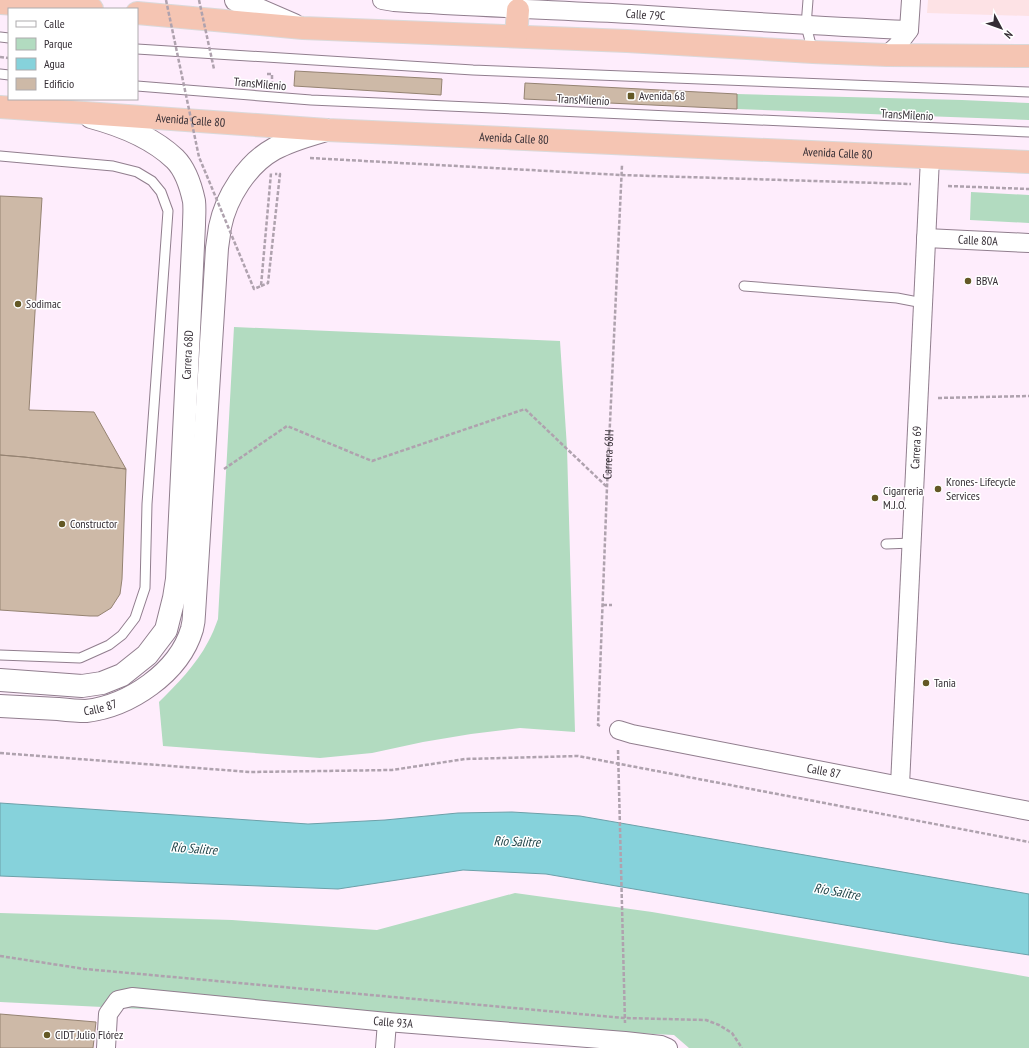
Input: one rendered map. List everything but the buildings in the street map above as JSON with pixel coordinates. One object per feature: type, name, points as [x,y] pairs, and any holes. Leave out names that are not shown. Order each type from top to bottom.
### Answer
[{"type":"highway","points":[[0,3],[77,8]]},
{"type":"highway","points":[[516,36],[518,10]]},
{"type":"highway","points":[[138,13],[303,28],[627,40],[813,52],[887,55],[1029,56]]},
{"type":"highway","name":"Avenida Calle 80","points":[[0,107],[78,114],[327,130],[1029,162]]},
{"type":"street","points":[[33,5],[58,0]]},
{"type":"street","points":[[236,0],[303,28]]},
{"type":"street","name":"Calle 79C","points":[[382,0],[518,10],[630,7],[806,26],[909,30]]},
{"type":"street","points":[[887,55],[897,46],[909,30],[911,0]]},
{"type":"street","name":"Carrera 68D","points":[[78,114],[123,128],[153,142],[176,160],[187,178],[194,202],[177,579],[166,630],[147,655]]},
{"type":"street","name":"Carrera 68D","points":[[182,652],[192,630],[194,614],[217,248],[220,226],[227,205],[242,178],[258,161],[274,149],[292,141],[327,130]]},
{"type":"street","name":"Carrera 69","points":[[900,786],[930,158]]},
{"type":"street","name":"Calle 80A","points":[[926,238],[1029,243]]},
{"type":"street","name":"Calle 87","points":[[0,706],[85,711],[107,706],[128,698],[147,688],[160,677],[182,652]]},
{"type":"street","name":"Calle 87","points":[[0,680],[82,686],[102,683],[122,675],[147,655]]},
{"type":"street","name":"Calle 87","points":[[619,730],[632,734],[1029,811]]},
{"type":"street","name":"Calle 93A","points":[[106,1048],[108,1014],[118,1000],[132,997],[387,1022],[625,1041],[661,1045],[668,1048]]},
{"type":"street","points":[[385,1048],[387,1022]]},
{"type":"lane","points":[[808,0],[806,26],[813,52]]},
{"type":"lane","points":[[138,49],[473,70],[1029,92]]},
{"type":"lane","name":"TransMilenio","points":[[138,86],[311,100],[1029,132]]},
{"type":"lane","points":[[0,156],[113,166],[137,172],[152,181],[162,192],[168,211],[147,504],[145,588],[135,618],[122,635],[109,645],[80,658],[0,655]]},
{"type":"lane","points":[[744,286],[897,298],[923,303]]},
{"type":"lane","points":[[886,544],[912,543]]},
{"type":"path","points":[[166,0],[199,157],[254,289],[262,286],[268,283],[280,174],[271,173],[262,286]]},
{"type":"path","points":[[199,0],[214,69]]},
{"type":"path","points":[[272,74],[272,82]]},
{"type":"path","points":[[310,158],[621,175],[1029,189]]},
{"type":"path","name":"Carrera 68H","points":[[619,730],[598,726],[622,162]]},
{"type":"path","points":[[918,399],[1029,396]]},
{"type":"path","points":[[202,484],[287,426],[372,461],[525,409],[607,487]]},
{"type":"path","points":[[603,605],[612,606]]},
{"type":"path","points":[[619,730],[618,764],[625,1041]]},
{"type":"path","points":[[0,753],[250,772],[392,770],[465,759],[578,756],[1029,842]]},
{"type":"path","points":[[0,956],[92,970],[624,1018],[706,1020],[720,1025],[732,1033],[742,1048]]},
{"type":"shaded area","points":[[928,0],[1029,0],[1029,16],[927,13]]},
{"type":"green space","points":[[737,94],[1029,103],[1029,120],[737,109]]},
{"type":"green space","points":[[971,192],[1029,195],[1029,223],[970,220]]},
{"type":"green space","points":[[234,327],[560,341],[567,448],[575,732],[520,728],[423,742],[372,753],[320,758],[163,746],[159,702],[198,659],[218,619]]},
{"type":"green space","points":[[515,893],[652,912],[1029,977],[1029,1048],[689,1048],[674,1035],[0,1002],[0,913],[232,920],[377,930]]},
{"type":"water","name":"Río Salitre","points":[[0,803],[308,824],[385,820],[458,813],[512,812],[580,816],[1029,894],[1029,955],[950,943],[546,874],[463,870],[338,889],[0,876]]},
{"type":"place","name":"Avenida 68","points":[[631,96]]},
{"type":"place","name":"BBVA","points":[[968,281]]},
{"type":"place","name":"Sodimac","points":[[18,304]]},
{"type":"place","name":"Krones- Lifecycle Services","points":[[938,489]]},
{"type":"place","name":"Cigarreria M.J.O.","points":[[875,498]]},
{"type":"place","name":"Constructor","points":[[62,524]]},
{"type":"place","name":"Tania","points":[[926,683]]},
{"type":"place","name":"CIDT Julio Flórez","points":[[47,1035]]}]
